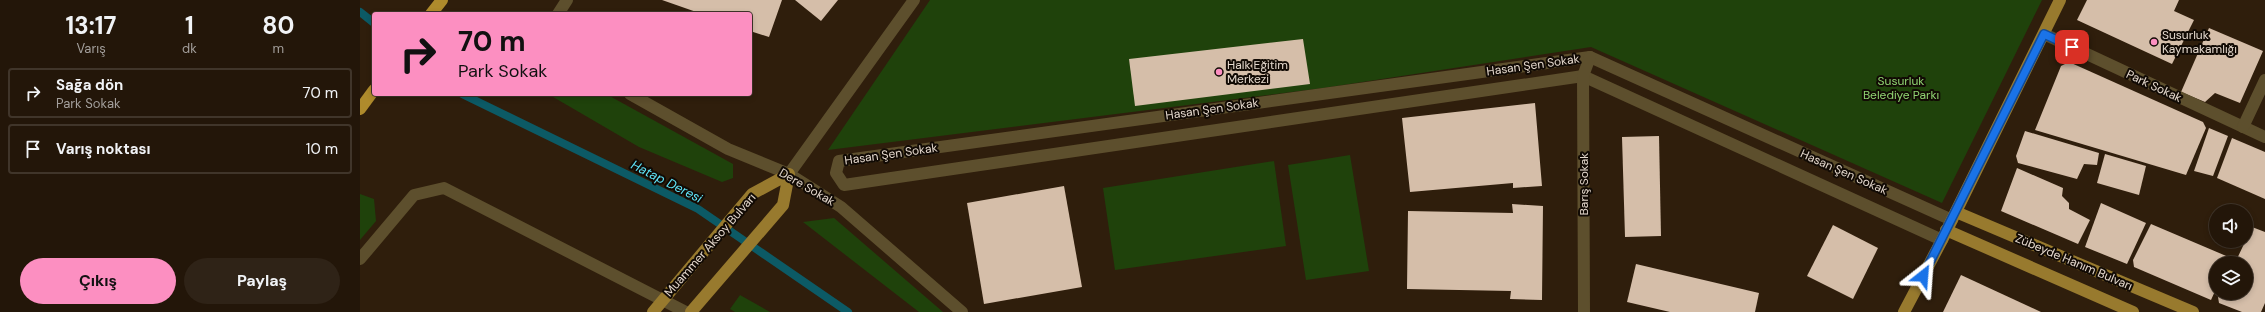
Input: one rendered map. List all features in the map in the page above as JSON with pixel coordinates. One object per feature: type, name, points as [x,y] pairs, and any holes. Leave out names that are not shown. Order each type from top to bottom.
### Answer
[{"type":"highway","points":[[433,12],[442,0]]},
{"type":"highway","points":[[361,108],[372,93]]},
{"type":"main road","points":[[1904,312],[1949,225],[2060,0]]},
{"type":"main road","name":"Muammer Aksoy Bulvarı","points":[[653,312],[752,194],[789,174]]},
{"type":"main road","points":[[694,309],[783,205],[789,174]]},
{"type":"main road","points":[[1949,225],[2133,312]]},
{"type":"main road","name":"Zübeyde Hanım Bulvarı","points":[[1949,225],[2193,312]]},
{"type":"street","points":[[559,12],[567,0]]},
{"type":"street","points":[[789,174],[914,0]]},
{"type":"street","name":"Park Sokak","points":[[2044,34],[2265,137]]},
{"type":"street","name":"Hasan Şen Sokak","points":[[1590,57],[1949,225],[1583,76],[844,185],[836,173],[839,161],[1590,57]]},
{"type":"street","name":"Barış Sokak","points":[[1584,312],[1583,76],[1590,57]]},
{"type":"street","points":[[2243,127],[2265,80]]},
{"type":"street","name":"Dere Sokak","points":[[634,96],[728,149],[789,174],[841,207],[962,312]]},
{"type":"street","points":[[360,259],[414,195],[444,188],[686,312]]},
{"type":"green space","name":"Susurluk Belediye Parkı","points":[[930,0],[2042,0],[1942,203],[1591,47],[1323,88],[828,150]]},
{"type":"green space","points":[[551,96],[610,96],[733,164],[733,178],[722,182],[639,147]]},
{"type":"green space","points":[[1350,155],[1369,271],[1306,280],[1288,165]]},
{"type":"green space","points":[[1274,161],[1286,246],[1115,270],[1103,188]]},
{"type":"green space","points":[[360,194],[374,199],[376,221],[360,240]]},
{"type":"green space","points":[[834,218],[943,312],[919,312],[803,222]]},
{"type":"green space","points":[[740,295],[770,312],[735,312],[730,309]]},
{"type":"building","points":[[662,0],[782,0],[769,37],[752,32],[752,12],[696,12]]},
{"type":"building","points":[[795,0],[838,0],[821,21]]},
{"type":"building","name":"Susurluk Kaymakamlığı","points":[[2087,0],[2179,0],[2174,11],[2194,20],[2172,64],[2077,20]]},
{"type":"building","points":[[2209,28],[2263,51],[2240,103],[2215,93],[2205,102],[2181,92]]},
{"type":"building","name":"Halk Eğitim Merkezi","points":[[1303,39],[1310,84],[1135,106],[1129,59]]},
{"type":"building","points":[[2069,62],[2203,122],[2206,128],[2186,175],[2035,130],[2061,66]]},
{"type":"building","points":[[1535,103],[1542,186],[1513,188],[1513,183],[1410,192],[1402,118]]},
{"type":"building","points":[[2209,128],[2228,136],[2213,176],[2194,171]]},
{"type":"building","points":[[2025,131],[2099,153],[2097,165],[2084,164],[2077,179],[2018,163],[2016,156]]},
{"type":"building","points":[[1659,136],[1661,236],[1625,237],[1622,137]]},
{"type":"building","points":[[2232,138],[2265,152],[2265,199],[2217,178]]},
{"type":"building","points":[[2105,154],[2146,166],[2139,195],[2097,183]]},
{"type":"building","points":[[2017,168],[2063,188],[2062,196],[2069,203],[2069,209],[2090,220],[2078,244],[2001,211]]},
{"type":"building","points":[[1064,186],[1082,287],[984,304],[967,203]]},
{"type":"building","points":[[2101,203],[2146,223],[2127,264],[2085,247]]},
{"type":"building","points":[[1512,204],[1543,206],[1542,300],[1510,299],[1511,291],[1407,289],[1408,211],[1513,213]]},
{"type":"building","points":[[2151,224],[2226,256],[2209,256],[2209,299],[2134,267],[2133,260]]},
{"type":"building","points":[[1833,225],[1878,248],[1853,299],[1807,276]]},
{"type":"building","points":[[2253,227],[2265,232],[2265,303],[2261,312],[2242,312],[2219,303],[2218,300],[2253,300],[2253,256],[2238,256],[2242,248],[2253,248]]},
{"type":"building","points":[[1636,264],[1759,293],[1755,312],[1670,312],[1627,302]]},
{"type":"building","points":[[1961,275],[2041,312],[1943,312]]},
{"type":"waterway","name":"Hatap Deresi","points":[[360,12],[372,21]]},
{"type":"waterway","name":"Hatap Deresi","points":[[466,96],[698,209],[848,312]]},
{"type":"place","name":"Susurluk Kaymakamlığı","points":[[2154,42]]},
{"type":"place","name":"Halk Eğitim Merkezi","points":[[1219,72]]},
{"type":"route","points":[[1923,276],[2044,34],[2072,47]]}]
